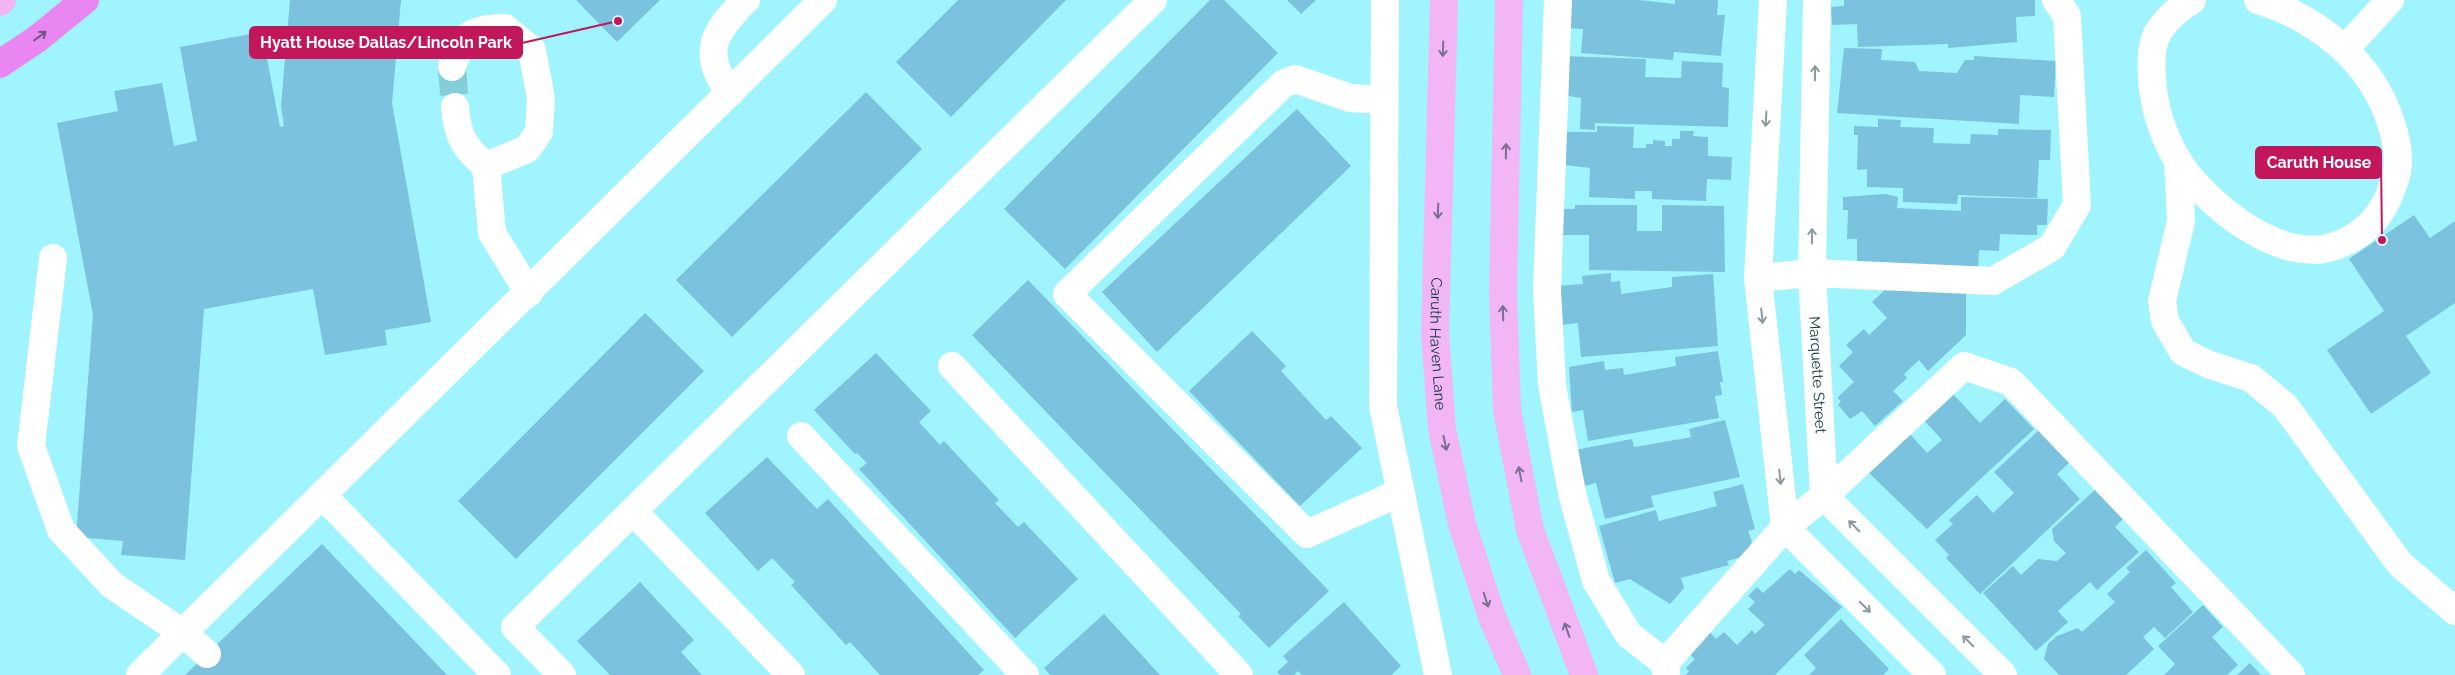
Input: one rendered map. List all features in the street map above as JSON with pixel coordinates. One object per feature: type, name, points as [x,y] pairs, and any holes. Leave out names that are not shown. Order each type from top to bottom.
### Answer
[{"type":"highway","points":[[0,64],[85,0]]},
{"type":"main road","name":"Caruth Haven Lane","points":[[1444,0],[1434,334],[1442,429],[1462,524],[1492,617],[1517,675]]},
{"type":"main road","points":[[1510,0],[1503,293],[1508,410],[1530,530],[1584,675]]},
{"type":"street","points":[[730,93],[715,67],[712,48],[718,32],[746,0]]},
{"type":"street","points":[[140,675],[528,294],[823,0]]},
{"type":"street","points":[[562,675],[515,627],[1153,0]]},
{"type":"street","points":[[1385,0],[1383,406],[1438,675]]},
{"type":"street","points":[[1558,0],[1547,290],[1552,385],[1572,493],[1596,581],[1630,635],[1666,669],[1786,527],[1824,496],[1964,366],[2011,382],[2291,675]]},
{"type":"street","points":[[1773,0],[1758,278],[1786,527],[1932,675]]},
{"type":"street","name":"Marquette Street","points":[[1817,0],[1812,273],[1824,496]]},
{"type":"street","points":[[1758,278],[1812,273],[1992,281],[2052,247],[2077,205],[2067,16],[2056,0]]},
{"type":"street","points":[[2177,4],[2156,35],[2151,65],[2154,100],[2163,130],[2178,161],[2202,193],[2252,232],[2280,244],[2305,249],[2333,247],[2363,233],[2384,207],[2397,172],[2398,145],[2388,112],[2375,88],[2345,49],[2310,22],[2258,0]]},
{"type":"street","points":[[2345,49],[2390,0]]},
{"type":"street","points":[[452,67],[460,44],[480,28],[505,28],[532,50],[541,99],[539,132],[526,149],[486,166]]},
{"type":"street","points":[[1384,100],[1350,98],[1295,79],[1283,84],[1067,294],[1307,534],[1401,492]]},
{"type":"street","points":[[455,107],[456,129],[472,155],[486,166],[492,233],[528,294]]},
{"type":"street","points":[[2178,161],[2181,221],[2162,301],[2165,321],[2183,352],[2210,365],[2251,378],[2285,406],[2400,564],[2455,611]]},
{"type":"street","points":[[53,258],[31,446],[61,530],[112,585],[183,632],[207,654]]},
{"type":"street","points":[[952,366],[1239,675]]},
{"type":"street","points":[[801,436],[1025,675]]},
{"type":"street","points":[[323,496],[497,675]]},
{"type":"street","points":[[1824,496],[2003,675]]},
{"type":"street","points":[[633,511],[791,675]]},
{"type":"building","points":[[290,0],[401,0],[392,103],[431,322],[385,330],[387,345],[325,355],[313,289],[204,309],[185,560],[121,555],[123,541],[76,537],[93,315],[57,123],[118,111],[114,91],[162,83],[174,146],[197,141],[180,47],[262,32],[280,127],[284,126],[281,106]]},
{"type":"building","points":[[576,0],[660,0],[617,42]]},
{"type":"building","points":[[958,0],[1066,0],[951,117],[896,62]]},
{"type":"building","points":[[1210,0],[1224,0],[1278,53],[1065,269],[1004,209]]},
{"type":"building","points":[[1287,0],[1316,0],[1301,14]]},
{"type":"building","points":[[1568,0],[1638,0],[1675,4],[1675,0],[1718,0],[1717,15],[1725,15],[1721,56],[1674,52],[1673,60],[1581,53],[1583,29],[1566,28]]},
{"type":"building","points":[[1844,0],[2035,0],[2035,16],[2016,17],[2017,42],[1948,48],[1948,44],[1858,47],[1857,24],[1832,25],[1831,7],[1844,6]]},
{"type":"building","points":[[1844,48],[1882,49],[1881,60],[1915,62],[1919,71],[1957,73],[1965,60],[1974,60],[1974,56],[2056,61],[2054,97],[2020,95],[2019,124],[1837,113]]},
{"type":"building","points":[[1563,56],[1646,59],[1645,77],[1681,78],[1682,61],[1723,63],[1722,87],[1729,88],[1728,127],[1595,123],[1595,130],[1580,129],[1581,98],[1562,95]]},
{"type":"building","points":[[866,92],[922,149],[732,337],[676,280]]},
{"type":"building","points":[[1297,109],[1351,166],[1157,352],[1102,292]]},
{"type":"building","points":[[1878,119],[1901,120],[1900,127],[1934,128],[1933,143],[1970,144],[1971,134],[1998,135],[1998,129],[2051,130],[2050,160],[2039,160],[2037,198],[1958,195],[1957,204],[1903,202],[1903,188],[1867,187],[1867,169],[1857,170],[1858,135],[1854,135],[1854,126],[1878,127]]},
{"type":"building","points":[[1597,126],[1634,127],[1633,148],[1646,148],[1646,144],[1653,144],[1653,140],[1665,141],[1665,146],[1672,146],[1672,139],[1680,139],[1680,131],[1694,131],[1693,136],[1708,137],[1708,156],[1732,157],[1731,180],[1707,179],[1706,201],[1652,199],[1652,191],[1635,191],[1635,199],[1589,197],[1590,168],[1565,165],[1566,132],[1597,132]]},
{"type":"building","points":[[1886,194],[1898,197],[1897,208],[1961,211],[1961,197],[2048,199],[2047,225],[2037,225],[2037,235],[2000,234],[1999,251],[1979,250],[1978,269],[1857,265],[1857,239],[1847,239],[1848,210],[1843,210],[1843,197]]},
{"type":"building","points":[[1575,205],[1637,205],[1637,231],[1662,231],[1662,205],[1724,206],[1725,272],[1589,270],[1589,235],[1561,235],[1561,209],[1575,209]]},
{"type":"building","points":[[2414,215],[2430,238],[2455,221],[2455,303],[2406,336],[2431,373],[2371,414],[2327,350],[2384,311],[2349,259]]},
{"type":"building","points":[[1611,273],[1611,282],[1620,281],[1621,294],[1672,287],[1672,277],[1713,274],[1718,346],[1581,357],[1578,323],[1560,325],[1557,286],[1583,284],[1582,276]]},
{"type":"building","points":[[1028,280],[1329,591],[1269,648],[1238,616],[1241,614],[972,335]]},
{"type":"building","points":[[1890,285],[1966,291],[1966,335],[1928,371],[1919,360],[1904,374],[1907,378],[1893,391],[1903,401],[1875,426],[1862,411],[1850,419],[1838,405],[1841,401],[1837,398],[1854,382],[1839,366],[1853,352],[1846,345],[1864,329],[1869,335],[1887,318],[1872,302]]},
{"type":"building","points":[[645,313],[704,371],[516,559],[458,501]]},
{"type":"building","points":[[1252,331],[1286,366],[1281,371],[1326,420],[1331,416],[1362,448],[1300,506],[1189,391]]},
{"type":"building","points":[[1718,351],[1723,382],[1720,382],[1722,395],[1715,396],[1719,418],[1588,441],[1583,410],[1572,412],[1569,367],[1604,361],[1605,370],[1623,368],[1624,375],[1676,366],[1675,357]]},
{"type":"building","points":[[876,353],[931,411],[919,422],[940,445],[944,441],[999,500],[995,503],[1018,527],[1024,522],[1078,579],[1015,638],[859,469],[867,463],[857,453],[855,454],[814,410]]},
{"type":"building","points":[[1953,394],[1980,423],[2005,399],[2034,429],[1927,529],[1867,471],[1908,432],[1927,453],[1942,440],[1922,418]]},
{"type":"building","points":[[1725,420],[1740,477],[1651,496],[1654,507],[1605,519],[1596,483],[1584,486],[1575,450],[1632,439],[1634,447],[1691,437],[1689,429]]},
{"type":"building","points":[[2039,430],[2070,462],[2057,474],[2080,499],[1980,594],[1946,558],[1949,555],[1935,540],[1953,524],[1949,520],[1977,495],[1993,513],[2014,493],[1994,472]]},
{"type":"building","points":[[767,457],[817,509],[828,499],[984,670],[978,675],[880,675],[850,642],[846,645],[791,585],[795,582],[772,558],[758,571],[705,513]]},
{"type":"building","points":[[1743,484],[1755,529],[1748,531],[1752,542],[1745,556],[1727,561],[1729,565],[1681,578],[1684,588],[1670,604],[1630,579],[1615,583],[1599,526],[1656,510],[1659,521],[1717,506],[1713,492]]},
{"type":"building","points":[[2097,488],[2124,518],[2115,527],[2139,552],[2097,590],[2090,582],[2058,611],[2068,622],[2036,651],[1983,593],[2013,566],[2021,575],[2038,559],[2057,561],[2066,553],[2054,541],[2052,529]]},
{"type":"building","points":[[322,544],[447,675],[185,675]]},
{"type":"building","points":[[2146,550],[2176,583],[2171,587],[2193,612],[2165,638],[2154,627],[2143,637],[2154,649],[2126,675],[2059,675],[2044,659],[2048,644],[2057,636],[2078,628],[2082,632],[2115,602],[2107,594],[2130,572],[2126,568]]},
{"type":"building","points":[[1790,569],[1795,574],[1799,570],[1842,607],[1775,675],[1686,675],[1689,671],[1686,668],[1695,659],[1687,652],[1709,631],[1716,639],[1724,632],[1737,645],[1752,630],[1755,634],[1765,625],[1748,609],[1755,602],[1748,596],[1757,587],[1763,593]]},
{"type":"building","points":[[640,582],[694,640],[681,652],[702,675],[610,675],[577,641]]},
{"type":"building","points":[[1344,602],[1401,666],[1391,675],[1302,675],[1298,671],[1294,675],[1280,675],[1277,672],[1288,662],[1283,656]]},
{"type":"building","points":[[2203,605],[2223,627],[2212,637],[2238,665],[2227,675],[2164,675],[2175,664],[2158,646]]},
{"type":"building","points":[[1104,614],[1160,675],[1050,675],[1044,668]]},
{"type":"building","points":[[1841,619],[1889,669],[1883,675],[1809,675],[1816,668],[1804,655]]},
{"type":"building","points":[[2250,663],[2261,675],[2237,675]]},
{"type":"tunnel","points":[[452,67],[455,107]]},
{"type":"place","name":"Hyatt House Dallas/Lincoln Park","points":[[618,21]]},
{"type":"place","name":"Caruth House","points":[[2382,240]]}]
